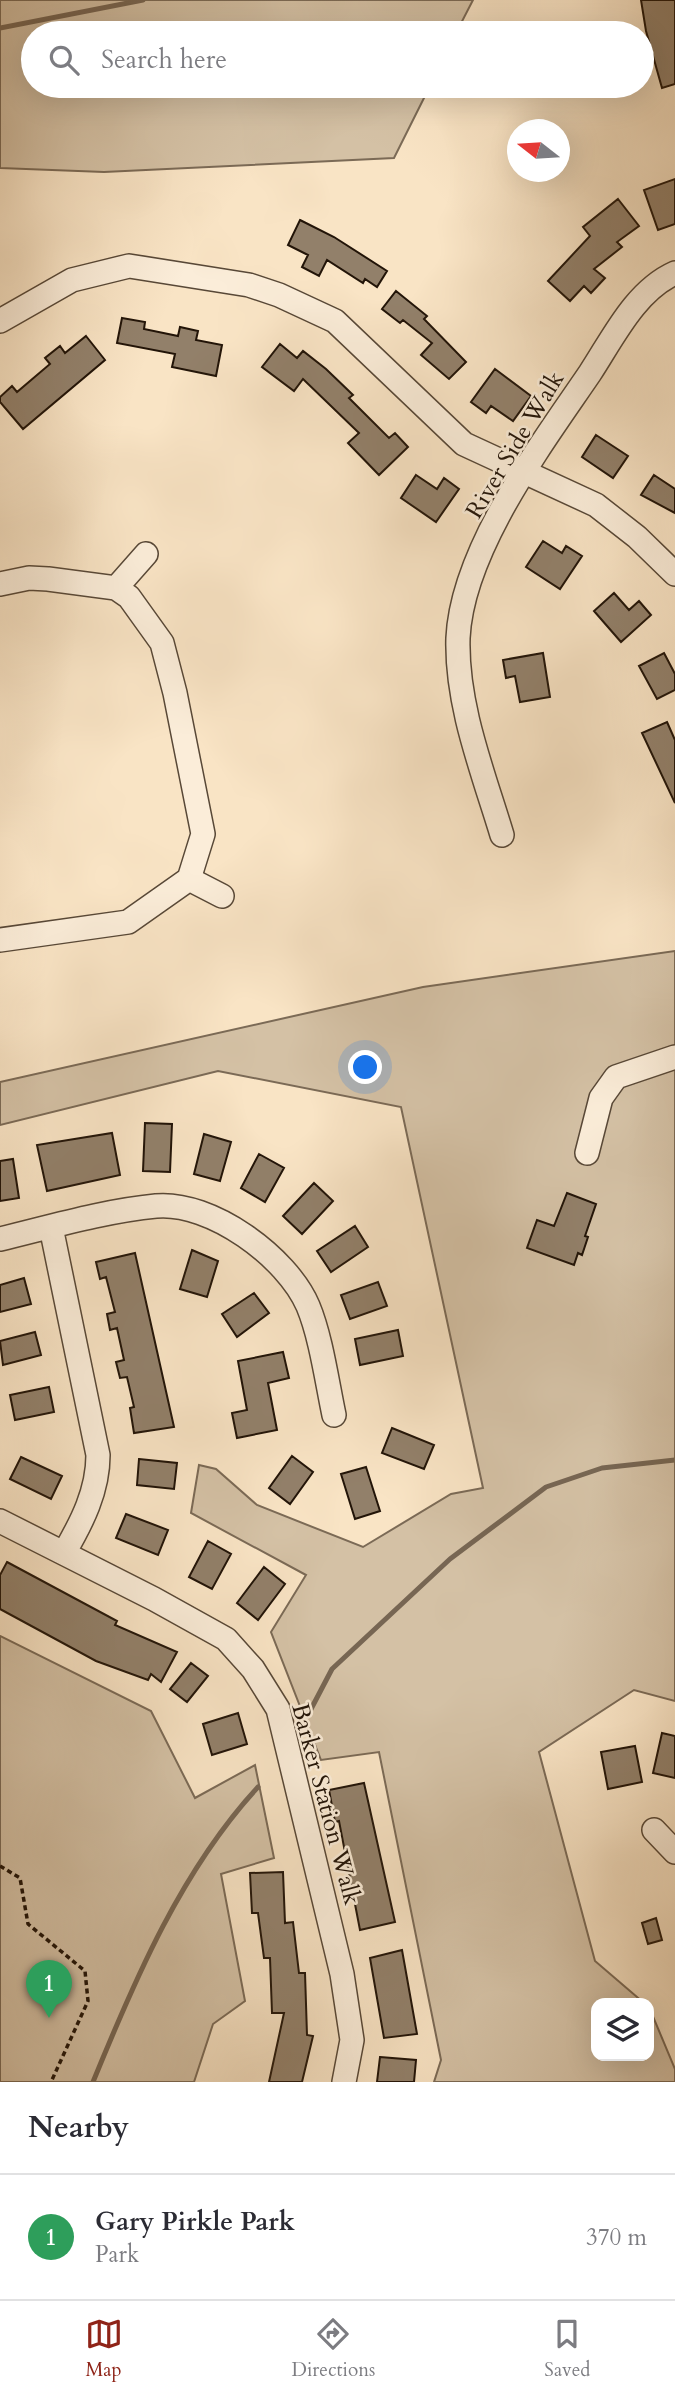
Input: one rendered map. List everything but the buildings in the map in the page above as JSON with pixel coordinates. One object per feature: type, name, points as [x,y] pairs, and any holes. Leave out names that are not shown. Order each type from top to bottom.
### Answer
[{"type":"street","points":[[0,321],[72,280],[130,265],[249,285],[309,307],[335,321],[464,443],[525,469],[596,505],[637,537],[675,574]]},
{"type":"street","name":"River Side Walk","points":[[502,835],[460,688],[458,637],[466,592],[484,548],[525,469],[638,302],[675,273]]},
{"type":"street","points":[[116,589],[146,554]]},
{"type":"street","points":[[0,584],[29,578],[116,589],[129,597],[162,643],[175,693],[203,834],[188,879],[128,922],[0,940]]},
{"type":"street","points":[[188,879],[222,896]]},
{"type":"street","points":[[587,1153],[601,1098],[616,1077],[675,1056]]},
{"type":"street","points":[[0,1239],[158,1206],[199,1213],[240,1231],[287,1272],[309,1306],[334,1415]]},
{"type":"street","points":[[51,1227],[98,1455],[98,1475],[85,1515],[64,1553]]},
{"type":"street","name":"Barker Station Walk","points":[[0,1521],[226,1639],[240,1652],[278,1709],[342,1974],[352,2040],[344,2082]]},
{"type":"street","points":[[654,1830],[675,1852]]},
{"type":"path","points":[[0,1866],[20,1878],[28,1924],[85,1971],[88,2001],[51,2082]]},
{"type":"shaded area","points":[[0,0],[473,0],[462,21],[21,21],[21,98],[424,98],[394,158],[104,172],[0,168]]},
{"type":"shaded area","points":[[675,951],[675,1701],[634,1690],[539,1752],[595,1961],[638,1998],[591,1998],[591,2061],[654,2061],[654,2019],[675,2069],[675,2082],[434,2082],[441,2060],[379,1752],[321,1760],[271,1632],[306,1575],[191,1513],[199,1465],[216,1469],[257,1505],[363,1547],[451,1494],[483,1488],[401,1107],[218,1071],[0,1125],[0,1082],[423,987]]},
{"type":"shaded area","points":[[0,1636],[151,1711],[195,1798],[255,1765],[274,1858],[221,1874],[245,2001],[213,2024],[194,2082],[0,2082]]},
{"type":"waterway","points":[[36,21],[143,0]]},
{"type":"waterway","points":[[0,28],[21,24]]},
{"type":"waterway","points":[[310,1711],[332,1669],[450,1559],[546,1487],[602,1468],[675,1460]]},
{"type":"waterway","points":[[93,2082],[144,1965],[183,1889],[206,1853],[258,1787]]},
{"type":"place","name":"Gary Pirkle Park","points":[[49,2018]]}]
